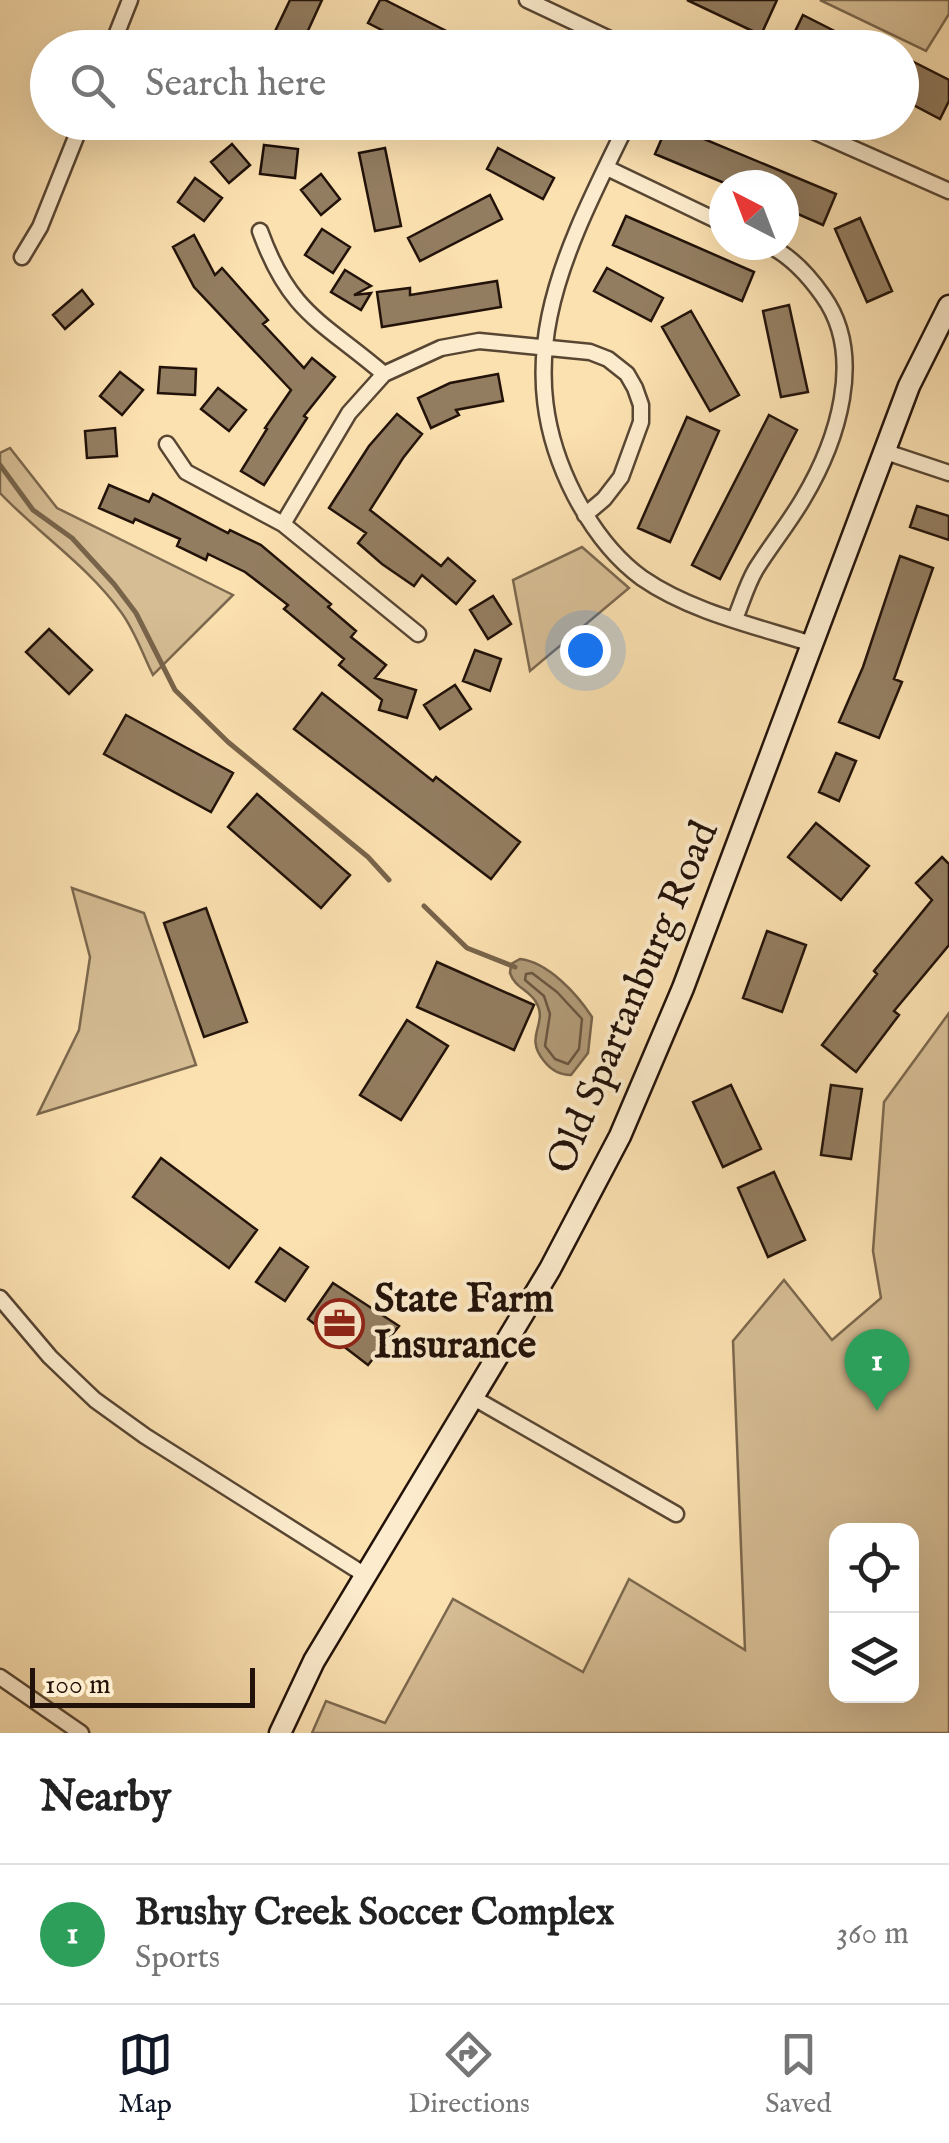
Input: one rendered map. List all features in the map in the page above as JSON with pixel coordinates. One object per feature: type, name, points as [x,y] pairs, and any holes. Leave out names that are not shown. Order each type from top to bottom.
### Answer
[{"type":"main road","name":"Old Spartanburg Road","points":[[280,1733],[314,1661],[550,1268],[620,1136],[683,988],[908,386],[949,306]]},
{"type":"street","points":[[118,30],[130,0]]},
{"type":"street","points":[[526,0],[590,30]]},
{"type":"street","points":[[22,257],[40,227],[75,140]]},
{"type":"street","points":[[620,140],[562,271],[542,348],[548,424],[565,477],[609,548],[640,577],[680,599],[812,644]]},
{"type":"street","points":[[834,140],[949,191]]},
{"type":"street","points":[[607,168],[709,217]]},
{"type":"street","points":[[260,231],[280,278],[302,308],[384,374]]},
{"type":"street","points":[[735,618],[754,572],[804,498],[826,453],[844,386],[840,332],[829,304],[790,260]]},
{"type":"street","points":[[284,524],[349,413],[384,374],[417,357],[461,343],[498,341],[590,352],[608,359],[626,374],[641,405],[641,422],[621,477],[585,514]]},
{"type":"street","points":[[167,444],[195,479],[284,524],[418,634]]},
{"type":"street","points":[[883,451],[949,473]]},
{"type":"street","points":[[0,1298],[50,1357],[96,1400],[144,1436],[365,1574]]},
{"type":"street","points":[[472,1397],[676,1514]]},
{"type":"street","points":[[0,1677],[81,1733]]},
{"type":"shaded area","points":[[820,0],[949,0],[949,14],[926,51],[919,48],[919,30],[882,30]]},
{"type":"shaded area","points":[[10,448],[57,508],[233,595],[153,675],[130,627],[108,595],[0,493],[0,453]]},
{"type":"shaded area","points":[[582,547],[629,588],[530,671],[513,580]]},
{"type":"shaded area","points":[[72,888],[144,913],[196,1065],[38,1114],[79,1030],[90,957]]},
{"type":"shaded area","points":[[949,1013],[949,1733],[312,1733],[326,1701],[385,1723],[453,1599],[583,1672],[629,1579],[745,1650],[733,1341],[784,1280],[832,1340],[881,1298],[873,1251],[884,1102]]},
{"type":"water","points":[[520,959],[551,973],[592,1017],[588,1053],[571,1075],[553,1069],[538,1052],[539,1010],[510,973],[511,964]]},
{"type":"building","points":[[290,0],[322,0],[308,30],[276,30]]},
{"type":"building","points":[[380,0],[385,0],[444,30],[382,30],[368,23]]},
{"type":"building","points":[[687,0],[777,0],[763,30],[750,30]]},
{"type":"building","points":[[803,15],[833,30],[796,30]]},
{"type":"building","points":[[919,65],[949,80],[949,101],[940,119],[919,108]]},
{"type":"building","points":[[661,140],[706,140],[778,170],[709,170],[709,177],[655,154]]},
{"type":"building","points":[[232,144],[250,165],[229,183],[211,162]]},
{"type":"building","points":[[264,145],[298,149],[295,178],[260,174]]},
{"type":"building","points":[[385,148],[401,226],[375,231],[359,153]]},
{"type":"building","points":[[498,148],[554,178],[543,199],[487,169]]},
{"type":"building","points":[[321,174],[340,199],[321,215],[301,190]]},
{"type":"building","points":[[195,178],[222,198],[204,221],[178,202]]},
{"type":"building","points":[[799,179],[836,194],[823,225],[799,215]]},
{"type":"building","points":[[490,195],[502,219],[420,261],[408,238]]},
{"type":"building","points":[[626,216],[709,252],[709,260],[727,260],[754,272],[742,301],[613,245]]},
{"type":"building","points":[[860,218],[892,291],[867,302],[835,229]]},
{"type":"building","points":[[322,229],[350,247],[333,273],[305,255]]},
{"type":"building","points":[[194,235],[215,275],[222,268],[268,320],[263,324],[304,368],[312,358],[335,377],[304,416],[307,418],[264,485],[241,471],[291,390],[194,287],[173,247]]},
{"type":"building","points":[[607,268],[663,298],[651,321],[594,291]]},
{"type":"building","points":[[345,270],[371,286],[354,295],[371,293],[361,310],[331,292]]},
{"type":"building","points":[[497,281],[501,307],[382,327],[377,292],[410,288],[410,295]]},
{"type":"building","points":[[82,290],[93,304],[65,329],[53,315]]},
{"type":"building","points":[[789,305],[808,392],[781,397],[763,311]]},
{"type":"building","points":[[691,311],[739,395],[710,411],[662,327]]},
{"type":"building","points":[[160,367],[196,369],[195,395],[158,393]]},
{"type":"building","points":[[120,372],[143,390],[122,415],[100,396]]},
{"type":"building","points":[[498,374],[503,401],[456,410],[459,415],[431,428],[418,398],[450,383]]},
{"type":"building","points":[[218,388],[246,410],[229,431],[201,409]]},
{"type":"building","points":[[397,414],[422,434],[370,510],[441,566],[448,558],[475,581],[456,604],[422,575],[414,586],[382,564],[358,543],[366,533],[329,508],[369,446]]},
{"type":"building","points":[[769,415],[797,430],[720,579],[692,565]]},
{"type":"building","points":[[687,417],[719,431],[670,542],[638,528]]},
{"type":"building","points":[[115,428],[117,456],[87,458],[85,431]]},
{"type":"building","points":[[109,485],[149,502],[153,494],[228,533],[230,530],[261,545],[331,604],[328,607],[356,631],[351,637],[386,665],[375,678],[416,690],[407,718],[379,710],[382,700],[339,665],[344,659],[284,609],[288,605],[245,572],[208,554],[206,560],[177,546],[180,539],[99,508]]},
{"type":"building","points":[[917,506],[949,516],[949,540],[910,527]]},
{"type":"building","points":[[900,556],[933,568],[894,679],[902,682],[879,738],[839,722],[863,667]]},
{"type":"building","points":[[493,596],[511,624],[488,639],[470,610]]},
{"type":"building","points":[[49,629],[92,670],[69,694],[26,652]]},
{"type":"building","points":[[475,650],[501,659],[490,691],[463,681]]},
{"type":"building","points":[[455,685],[471,709],[440,729],[424,705]]},
{"type":"building","points":[[322,693],[433,781],[436,777],[520,842],[491,879],[294,729]]},
{"type":"building","points":[[126,715],[233,773],[211,812],[104,754]]},
{"type":"building","points":[[836,753],[856,761],[839,801],[819,792]]},
{"type":"building","points":[[257,794],[350,875],[321,908],[228,827]]},
{"type":"building","points":[[816,823],[869,866],[841,900],[788,857]]},
{"type":"building","points":[[942,857],[949,864],[949,945],[894,1011],[899,1015],[856,1072],[822,1045],[877,974],[874,971],[932,900],[916,883]]},
{"type":"building","points":[[206,908],[247,1022],[204,1037],[164,923]]},
{"type":"building","points":[[767,931],[806,945],[782,1012],[743,998]]},
{"type":"building","points":[[437,962],[534,1005],[514,1050],[417,1007]]},
{"type":"building","points":[[407,1020],[448,1046],[401,1120],[360,1095]]},
{"type":"building","points":[[731,1085],[761,1149],[723,1167],[693,1102]]},
{"type":"building","points":[[831,1085],[862,1089],[851,1159],[821,1155]]},
{"type":"building","points":[[161,1158],[257,1230],[229,1268],[133,1197]]},
{"type":"building","points":[[774,1172],[805,1240],[768,1257],[738,1188]]},
{"type":"building","points":[[280,1248],[308,1267],[285,1301],[256,1282]]},
{"type":"building","points":[[333,1283],[399,1326],[368,1365],[308,1319]]},
{"type":"waterway","points":[[0,465],[33,510],[72,538],[114,584],[136,613],[175,690],[228,742],[368,857],[389,880]]},
{"type":"waterway","points":[[424,906],[467,948],[515,967]]},
{"type":"place","name":"State Farm Insurance","points":[[339,1323]]},
{"type":"place","name":"Brushy Creek Soccer Complex","points":[[877,1411]]}]
